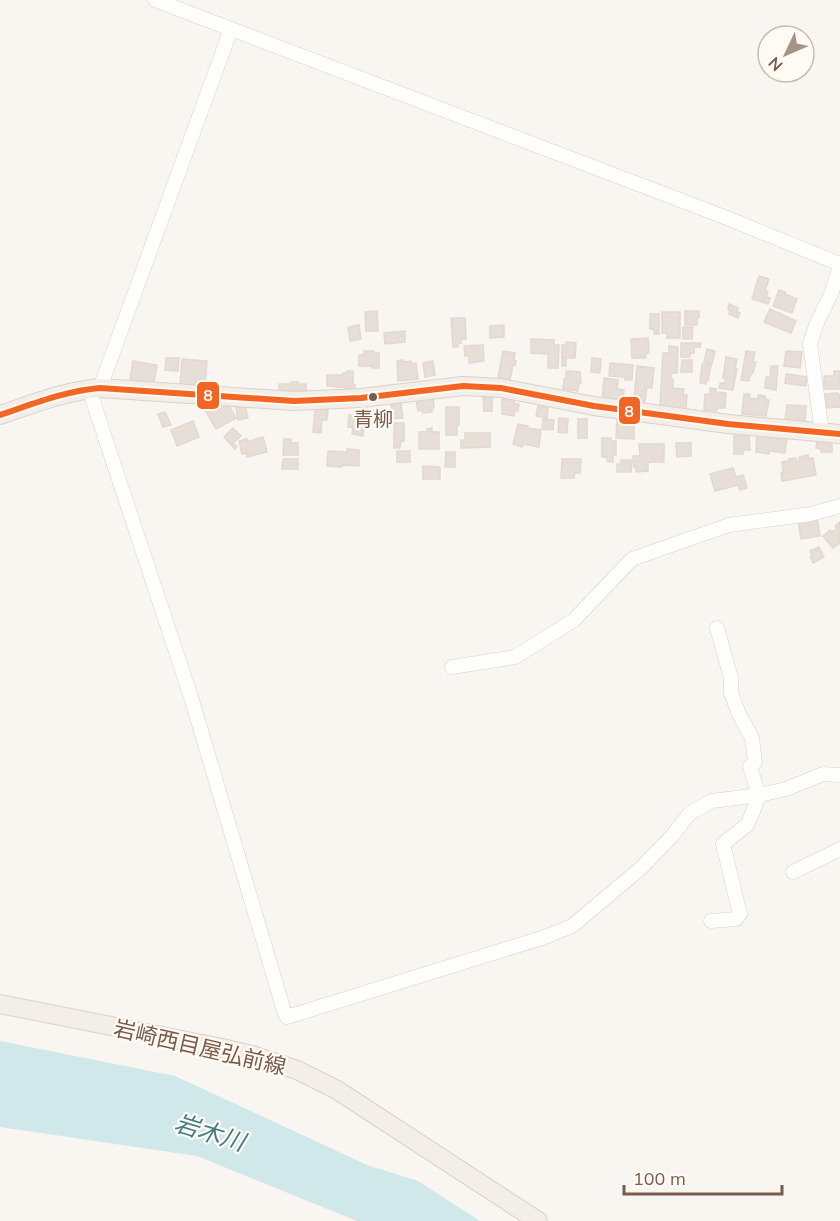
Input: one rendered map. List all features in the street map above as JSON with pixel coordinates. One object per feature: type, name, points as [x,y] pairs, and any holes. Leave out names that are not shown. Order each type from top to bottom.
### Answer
[{"type":"main road","points":[[0,415],[56,396],[94,388],[294,400],[361,398],[463,386],[501,388],[617,409],[728,424],[831,433]]},
{"type":"main road","name":"岩崎西目屋弘前線","points":[[0,1004],[222,1048],[297,1070],[337,1090],[538,1221]]},
{"type":"street","points":[[155,0],[711,211],[840,265],[835,297],[816,325],[810,344],[831,433]]},
{"type":"street","points":[[231,29],[94,388],[191,697],[287,1017],[542,938],[572,926],[641,868],[672,836],[690,813],[711,801],[786,789],[823,774],[840,775]]},
{"type":"street","points":[[452,667],[515,657],[574,620],[632,559],[729,525],[811,514],[840,506]]},
{"type":"street","points":[[711,921],[736,919],[740,914],[723,844],[747,825],[759,795],[750,767],[755,762],[752,738],[731,693],[731,678],[717,628]]},
{"type":"street","points":[[793,872],[840,849]]},
{"type":"water","name":"岩木川","points":[[0,1041],[175,1076],[367,1165],[418,1181],[480,1221],[357,1221],[197,1156],[0,1127]]},
{"type":"building","points":[[759,276],[769,279],[765,291],[768,292],[766,297],[770,298],[768,304],[752,299]]},
{"type":"building","points":[[779,290],[797,299],[792,313],[773,306]]},
{"type":"building","points":[[729,304],[738,308],[737,312],[740,313],[738,318],[729,314]]},
{"type":"building","points":[[770,309],[796,321],[791,333],[764,322]]},
{"type":"building","points":[[377,311],[378,331],[366,331],[365,312]]},
{"type":"building","points":[[685,311],[699,311],[697,325],[685,325]]},
{"type":"building","points":[[662,312],[680,312],[680,338],[667,338],[667,333],[662,333]]},
{"type":"building","points":[[650,314],[659,314],[659,334],[654,334],[654,329],[650,329]]},
{"type":"building","points":[[451,318],[465,318],[466,339],[461,339],[458,347],[453,347]]},
{"type":"building","points":[[359,325],[361,339],[350,341],[348,327]]},
{"type":"building","points":[[504,325],[504,337],[490,338],[490,326]]},
{"type":"building","points":[[683,327],[693,327],[692,339],[683,339]]},
{"type":"building","points":[[405,331],[405,342],[385,344],[384,333]]},
{"type":"building","points":[[648,338],[649,353],[645,354],[646,358],[632,358],[631,339]]},
{"type":"building","points":[[531,339],[554,340],[554,345],[559,345],[558,368],[548,368],[548,354],[531,353]]},
{"type":"building","points":[[566,342],[576,343],[575,358],[566,358],[566,366],[562,366],[562,345],[566,345]]},
{"type":"building","points":[[681,343],[701,343],[700,347],[694,347],[694,353],[690,353],[690,357],[681,357]]},
{"type":"building","points":[[483,345],[484,361],[469,363],[469,356],[465,356],[464,346]]},
{"type":"building","points":[[669,346],[678,347],[677,373],[671,373],[671,379],[673,379],[673,388],[684,389],[683,395],[687,395],[686,409],[660,407],[663,353],[669,353]]},
{"type":"building","points":[[707,349],[715,351],[712,364],[704,362]]},
{"type":"building","points":[[364,351],[379,353],[379,368],[359,366],[359,355],[364,355]]},
{"type":"building","points":[[503,351],[515,353],[514,361],[516,361],[510,380],[498,378]]},
{"type":"building","points":[[746,351],[755,352],[753,362],[756,362],[749,381],[741,380]]},
{"type":"building","points":[[786,351],[802,352],[800,368],[784,366]]},
{"type":"building","points":[[726,357],[737,359],[733,390],[719,388],[720,383],[725,383],[726,379],[723,378]]},
{"type":"building","points":[[166,358],[179,358],[178,371],[165,370]]},
{"type":"building","points":[[592,358],[601,359],[600,373],[591,372]]},
{"type":"building","points":[[182,359],[207,361],[205,383],[195,382],[195,386],[180,385]]},
{"type":"building","points":[[403,360],[403,362],[411,361],[411,364],[416,363],[418,379],[398,381],[397,361]]},
{"type":"building","points":[[682,360],[692,360],[692,372],[681,372]]},
{"type":"building","points":[[133,361],[157,365],[154,383],[130,379]]},
{"type":"building","points":[[433,361],[435,375],[425,377],[423,363]]},
{"type":"building","points":[[610,363],[633,365],[632,380],[609,376]]},
{"type":"building","points":[[702,364],[711,365],[706,384],[700,383]]},
{"type":"building","points":[[637,366],[654,368],[652,388],[647,387],[645,402],[634,401]]},
{"type":"building","points":[[771,366],[778,366],[776,390],[765,388],[766,377],[770,377]]},
{"type":"building","points":[[347,371],[353,371],[355,389],[327,386],[327,375],[343,375]]},
{"type":"building","points":[[566,371],[580,372],[581,383],[579,383],[578,391],[563,389]]},
{"type":"building","points":[[834,371],[840,371],[840,389],[821,389],[824,376],[834,376]]},
{"type":"building","points":[[786,374],[807,377],[806,386],[785,383]]},
{"type":"building","points":[[604,378],[618,380],[617,389],[624,390],[623,402],[602,400]]},
{"type":"building","points":[[291,382],[306,384],[306,391],[279,391],[279,384],[291,384]]},
{"type":"building","points":[[710,388],[716,389],[716,392],[726,393],[725,408],[717,408],[717,411],[704,410],[705,394],[710,394]]},
{"type":"building","points":[[838,393],[840,407],[826,408],[825,394]]},
{"type":"building","points":[[744,394],[750,394],[749,398],[758,399],[758,395],[765,396],[765,399],[769,400],[766,416],[742,414]]},
{"type":"building","points":[[483,397],[492,397],[492,411],[484,411]]},
{"type":"building","points":[[433,398],[432,412],[418,411],[416,400]]},
{"type":"building","points":[[502,399],[519,404],[514,416],[502,414]]},
{"type":"building","points":[[401,403],[403,418],[393,419],[391,404]]},
{"type":"building","points":[[213,404],[217,411],[228,404],[236,418],[216,429],[204,408]]},
{"type":"building","points":[[787,405],[806,406],[805,422],[785,420]]},
{"type":"building","points":[[245,406],[248,418],[238,420],[236,408]]},
{"type":"building","points":[[538,406],[548,408],[547,418],[536,416]]},
{"type":"building","points":[[446,407],[459,407],[457,435],[446,435]]},
{"type":"building","points":[[315,409],[328,410],[327,420],[322,420],[321,433],[313,432]]},
{"type":"building","points":[[165,412],[171,425],[163,427],[158,414]]},
{"type":"building","points":[[349,415],[365,418],[363,436],[352,434],[353,428],[348,427]]},
{"type":"building","points":[[617,417],[634,417],[634,439],[616,438]]},
{"type":"building","points":[[559,418],[568,419],[567,433],[558,432]]},
{"type":"building","points":[[543,419],[554,420],[553,430],[542,429]]},
{"type":"building","points":[[578,419],[587,419],[587,438],[578,438]]},
{"type":"building","points":[[193,421],[199,437],[177,446],[171,430]]},
{"type":"building","points":[[394,423],[404,423],[404,441],[401,441],[400,448],[394,448]]},
{"type":"building","points":[[518,424],[541,430],[539,447],[523,444],[522,447],[513,444]]},
{"type":"building","points":[[233,428],[241,436],[233,443],[237,447],[235,449],[224,437]]},
{"type":"building","points":[[432,428],[432,432],[439,432],[439,449],[419,449],[419,432],[427,432],[427,429]]},
{"type":"building","points":[[465,433],[490,433],[490,447],[461,448],[461,440],[465,440]]},
{"type":"building","points":[[757,433],[787,436],[785,453],[756,452]]},
{"type":"building","points":[[734,436],[749,436],[750,450],[743,450],[743,454],[734,454]]},
{"type":"building","points":[[263,437],[267,452],[247,457],[246,453],[242,454],[239,441],[247,439],[247,442]]},
{"type":"building","points":[[602,438],[611,438],[611,441],[616,441],[616,455],[613,455],[613,462],[607,461],[607,457],[602,457]]},
{"type":"building","points":[[832,438],[832,452],[821,452],[821,449],[816,448],[817,440]]},
{"type":"building","points":[[284,439],[291,439],[291,443],[298,443],[298,455],[283,455]]},
{"type":"building","points":[[676,443],[691,443],[691,456],[677,457]]},
{"type":"building","points":[[639,444],[664,444],[664,462],[648,462],[648,471],[636,472],[633,456],[640,456]]},
{"type":"building","points":[[347,449],[359,450],[359,466],[327,466],[328,451],[347,452]]},
{"type":"building","points":[[397,451],[410,451],[410,462],[397,462]]},
{"type":"building","points":[[446,452],[455,452],[455,467],[445,467]]},
{"type":"building","points":[[808,455],[809,459],[813,458],[816,475],[782,481],[782,462],[796,458],[796,461],[800,460],[799,457]]},
{"type":"building","points":[[283,459],[298,459],[298,469],[282,469]]},
{"type":"building","points":[[562,459],[581,459],[580,473],[575,473],[574,478],[561,478]]},
{"type":"building","points":[[621,460],[632,460],[631,472],[617,472],[617,464],[621,464]]},
{"type":"building","points":[[423,466],[440,467],[440,479],[423,479]]},
{"type":"building","points":[[733,468],[736,477],[743,475],[747,488],[740,490],[738,485],[715,491],[710,474]]},
{"type":"building","points":[[817,517],[820,536],[801,539],[798,520]]},
{"type":"building","points":[[840,522],[840,543],[833,548],[823,536],[830,530],[832,532],[837,529],[835,526]]},
{"type":"building","points":[[819,547],[824,557],[813,563],[810,551]]},
{"type":"transit line","name":"8","points":[[0,415],[62,395],[100,388],[294,401],[361,398],[463,386],[501,388],[594,406],[728,424],[840,434]]},
{"type":"place","name":"青柳","points":[[373,397]]}]
